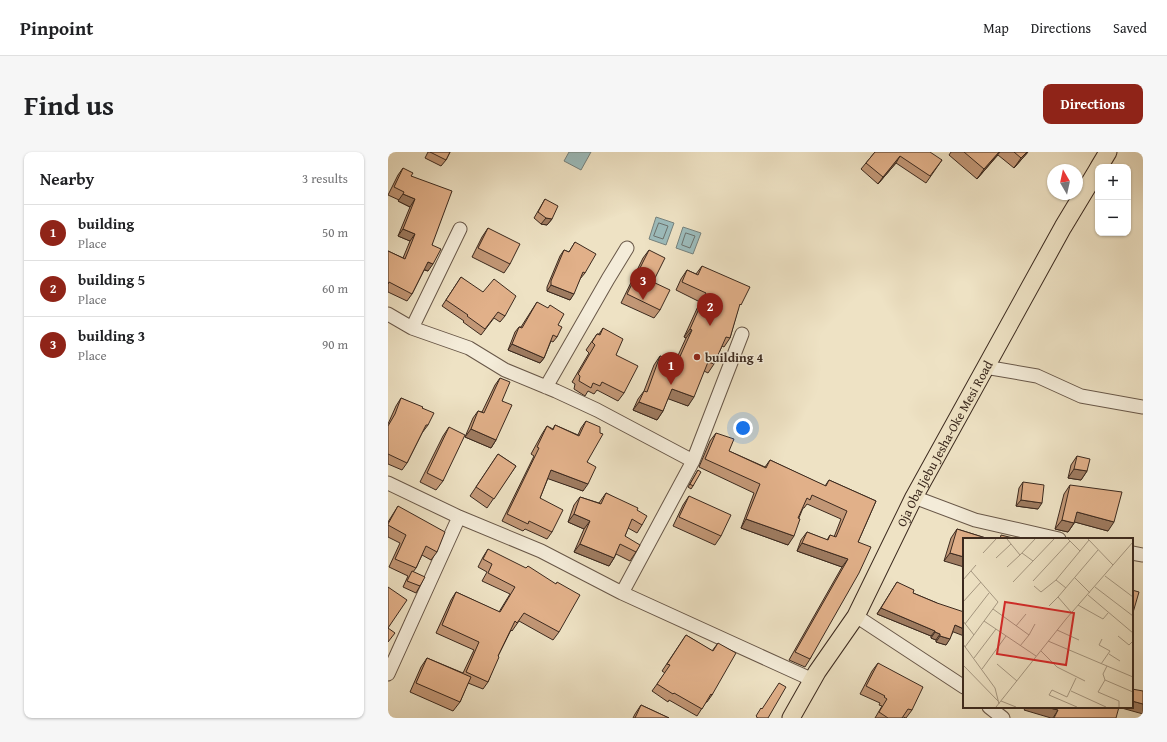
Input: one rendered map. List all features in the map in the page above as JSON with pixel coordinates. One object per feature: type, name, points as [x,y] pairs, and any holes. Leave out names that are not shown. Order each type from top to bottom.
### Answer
[{"type":"main road","name":"Oja Oba Ijebu Jesha-Oke Mesi Road","points":[[1101,164],[1108,152]]},
{"type":"main road","name":"Oja Oba Ijebu Jesha-Oke Mesi Road","points":[[792,718],[813,680],[856,616],[914,497],[1063,227],[1095,175]]},
{"type":"street","points":[[412,328],[460,229]]},
{"type":"street","points":[[546,387],[627,248]]},
{"type":"street","points":[[388,314],[412,328],[469,348],[504,370],[597,410],[693,461]]},
{"type":"street","points":[[622,593],[693,461],[742,334]]},
{"type":"street","points":[[986,367],[1037,376],[1081,396],[1143,407]]},
{"type":"street","points":[[388,483],[459,517],[541,551],[622,593],[813,680]]},
{"type":"street","points":[[914,497],[975,520],[1055,538]]},
{"type":"street","points":[[388,674],[459,517]]},
{"type":"street","points":[[1133,553],[1143,555]]},
{"type":"street","points":[[856,616],[963,686]]},
{"type":"street","points":[[990,708],[1003,718]]},
{"type":"water","points":[[569,152],[591,152],[581,170],[564,161]]},
{"type":"water","points":[[656,217],[674,223],[666,245],[649,239]]},
{"type":"water","points":[[683,227],[701,233],[693,254],[676,248]]},
{"type":"building","points":[[430,152],[450,152],[446,160]]},
{"type":"building","points":[[875,152],[930,152],[942,160],[930,176],[900,156],[883,177],[866,163]]},
{"type":"building","points":[[964,152],[999,152],[984,169]]},
{"type":"building","points":[[1014,152],[1027,152],[1021,158]]},
{"type":"building","points":[[403,168],[413,173],[411,176],[452,191],[432,245],[441,249],[433,264],[428,262],[412,294],[389,282],[388,284],[388,251],[405,259],[415,234],[403,229],[415,199],[403,194],[404,192],[394,187]]},
{"type":"building","points":[[545,199],[558,206],[552,219],[546,218],[538,212]]},
{"type":"building","points":[[488,228],[520,244],[510,264],[478,248]]},
{"type":"building","points":[[575,242],[596,254],[585,273],[583,272],[574,294],[551,285],[551,281],[564,250],[569,252]]},
{"type":"building","points":[[649,250],[665,258],[653,282],[670,290],[660,310],[627,294]]},
{"type":"building","points":[[702,266],[750,287],[741,305],[740,304],[730,338],[726,337],[714,364],[708,362],[694,397],[672,389],[663,411],[639,402],[644,391],[647,392],[660,356],[677,363],[692,330],[690,329],[706,293],[682,282],[687,270],[698,275]]},
{"type":"building","points":[[461,277],[483,292],[494,279],[516,296],[505,316],[498,312],[485,329],[446,300]]},
{"type":"building","points":[[537,302],[548,308],[550,305],[564,314],[558,325],[562,327],[557,337],[553,335],[544,358],[512,344],[519,327],[522,328]]},
{"type":"building","points":[[603,328],[623,339],[616,355],[638,366],[624,393],[602,382],[600,386],[593,383],[591,388],[579,381],[580,376],[578,374],[595,345],[592,342],[597,334],[600,335]]},
{"type":"building","points":[[500,378],[510,382],[502,401],[512,405],[496,440],[471,429],[478,411],[484,413]]},
{"type":"building","points":[[401,398],[434,413],[428,425],[426,425],[407,463],[388,454],[388,426],[395,414]]},
{"type":"building","points":[[586,421],[600,427],[600,433],[603,434],[587,462],[596,467],[588,484],[551,470],[540,498],[563,510],[552,532],[529,521],[528,524],[507,514],[539,448],[537,447],[547,426],[553,430],[555,425],[579,436]]},
{"type":"building","points":[[449,427],[465,435],[443,481],[427,473]]},
{"type":"building","points":[[716,433],[734,439],[729,451],[766,468],[770,460],[826,486],[829,480],[876,501],[858,542],[871,547],[859,573],[810,659],[795,652],[848,559],[802,543],[807,532],[828,540],[830,535],[836,537],[847,511],[812,495],[810,500],[807,498],[798,518],[800,519],[794,536],[746,519],[760,484],[705,459]]},
{"type":"building","points":[[498,454],[516,466],[494,499],[476,487]]},
{"type":"building","points":[[1077,456],[1090,459],[1087,471],[1074,469]]},
{"type":"building","points":[[698,470],[701,472],[693,486],[690,484]]},
{"type":"building","points":[[1023,482],[1044,485],[1042,503],[1021,500]]},
{"type":"building","points":[[1070,485],[1122,492],[1114,522],[1077,512],[1074,523],[1062,520]]},
{"type":"building","points":[[606,493],[638,508],[637,510],[647,516],[642,525],[632,519],[625,536],[640,545],[636,552],[620,544],[614,558],[580,544],[590,521],[574,514],[580,497],[601,504]]},
{"type":"building","points":[[689,496],[731,515],[721,536],[679,517]]},
{"type":"building","points":[[398,506],[445,532],[437,552],[426,546],[416,568],[395,559],[406,535],[388,525]]},
{"type":"building","points":[[957,529],[986,538],[963,538],[963,557],[950,553]]},
{"type":"building","points":[[1001,535],[1013,538],[1000,538]]},
{"type":"building","points":[[488,549],[526,568],[528,566],[556,584],[557,582],[580,595],[559,632],[524,613],[517,623],[515,621],[498,656],[499,657],[488,682],[466,672],[479,642],[442,625],[456,592],[500,612],[515,587],[488,573],[492,564],[483,559]]},
{"type":"building","points":[[412,571],[425,577],[420,586],[407,581]]},
{"type":"building","points":[[897,582],[914,590],[913,593],[963,612],[963,629],[955,625],[950,639],[940,636],[940,634],[935,631],[881,608]]},
{"type":"building","points":[[388,587],[407,600],[388,628]]},
{"type":"building","points":[[1133,590],[1139,592],[1133,613]]},
{"type":"building","points":[[388,628],[395,633],[388,642]]},
{"type":"building","points":[[686,635],[713,651],[718,643],[736,653],[712,695],[711,694],[702,709],[657,684],[670,665],[667,664]]},
{"type":"building","points":[[427,658],[471,677],[460,702],[416,683]]},
{"type":"building","points":[[878,663],[923,687],[912,710],[908,709],[902,718],[888,718],[879,712],[887,699],[884,697],[885,696],[866,686]]},
{"type":"building","points":[[779,683],[786,687],[768,718],[757,718],[756,716],[761,708],[762,709]]},
{"type":"building","points":[[1133,689],[1143,691],[1143,704],[1133,701]]},
{"type":"building","points":[[641,705],[669,718],[635,718]]},
{"type":"building","points":[[1050,708],[1119,708],[1116,718],[1054,718],[1058,710]]},
{"type":"place","name":"building 3","points":[[643,300]]},
{"type":"place","name":"building 5","points":[[710,326]]},
{"type":"place","name":"building 4","points":[[697,357]]},
{"type":"place","name":"building","points":[[671,385]]}]
